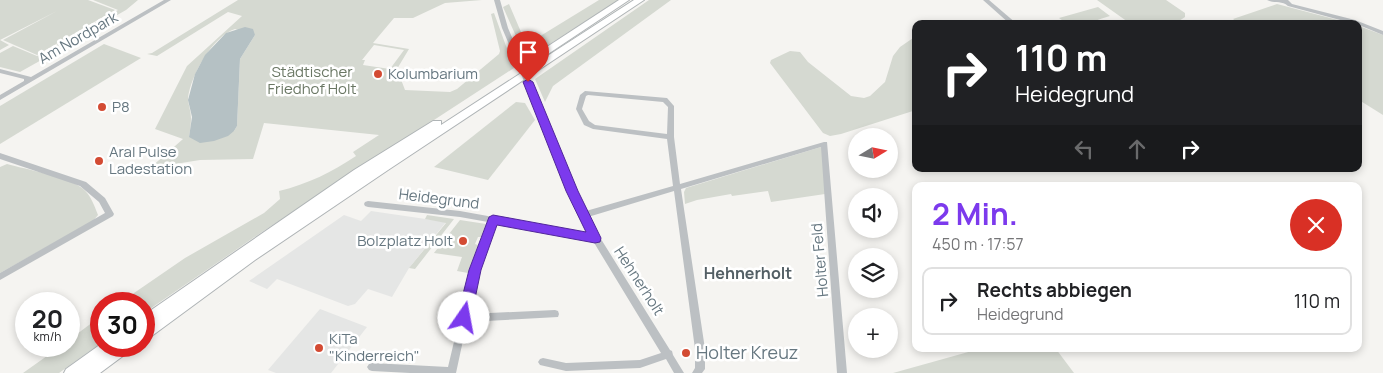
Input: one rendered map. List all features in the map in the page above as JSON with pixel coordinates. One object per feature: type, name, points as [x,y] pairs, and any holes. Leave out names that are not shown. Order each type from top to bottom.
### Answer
[{"type":"highway","points":[[155,314],[358,173],[625,0]]},
{"type":"highway","points":[[155,326],[251,257],[384,167],[640,0]]},
{"type":"highway","points":[[71,373],[94,357]]},
{"type":"highway","points":[[89,373],[111,357]]},
{"type":"street","name":"Am Nordpark","points":[[0,98],[162,0]]},
{"type":"street","name":"Am Nordpark","points":[[0,94],[168,0]]},
{"type":"street","name":"Hehnerholt","points":[[496,0],[505,28],[583,216],[679,373]]},
{"type":"street","points":[[986,0],[1009,20]]},
{"type":"street","points":[[1270,0],[1284,1],[1290,5],[1349,20]]},
{"type":"street","points":[[1362,25],[1383,34]]},
{"type":"street","points":[[0,71],[28,80]]},
{"type":"street","points":[[10,88],[14,82],[14,76]]},
{"type":"street","points":[[670,137],[593,126],[586,123],[578,109],[579,104],[583,95],[587,93],[665,100],[671,106],[670,137],[700,349],[700,369],[697,373]]},
{"type":"street","name":"Holter Feld","points":[[678,187],[824,144],[842,373]]},
{"type":"street","points":[[0,156],[83,184],[102,200],[110,214],[0,277]]},
{"type":"street","points":[[583,216],[678,187]]},
{"type":"street","name":"Heidegrund","points":[[368,204],[493,220],[595,238]]},
{"type":"street","points":[[372,367],[452,372],[475,270],[493,220]]},
{"type":"street","points":[[464,318],[555,314]]},
{"type":"street","points":[[543,362],[566,367],[640,364],[669,354]]},
{"type":"shaded area","points":[[245,27],[253,29],[255,35],[240,59],[237,126],[228,136],[200,143],[189,137],[192,117],[188,100],[195,74],[205,55],[226,33]]},
{"type":"shaded area","points":[[371,211],[446,222],[409,268],[392,297],[368,289],[355,304],[348,306],[277,279],[267,289],[249,281],[344,215],[361,221]]},
{"type":"shaded area","name":"KiTa \"Kinderreich\"","points":[[320,309],[367,327],[331,373],[276,373],[268,370]]},
{"type":"green space","points":[[0,0],[88,0],[115,10],[37,55],[3,40],[57,11],[0,40]]},
{"type":"green space","points":[[93,0],[138,0],[93,31],[20,72],[0,67],[0,53],[13,46],[37,56],[118,10]]},
{"type":"green space","name":"Städtischer Friedhof Holt","points":[[238,0],[482,0],[445,3],[413,18],[394,18],[373,43],[409,49],[397,69],[405,90],[450,92],[457,89],[499,54],[500,51],[491,14],[494,13],[514,68],[262,232],[155,305],[155,292],[135,292],[185,258],[264,213],[280,199],[279,191],[310,181],[338,167],[356,156],[353,152],[379,135],[264,123],[253,159],[200,160],[150,168],[183,139],[155,129],[187,66],[242,16],[228,12],[157,56],[147,54],[152,53]],"holes":[[[235,29],[255,35],[240,59],[237,126],[234,131],[189,137],[191,118],[188,98],[193,79],[204,58],[226,33]],[[374,45],[404,50],[390,69],[363,65],[365,60],[362,60]]]},
{"type":"green space","points":[[599,0],[619,0],[531,56],[523,52],[503,7],[509,4],[524,39],[537,38]]},
{"type":"green space","points":[[649,0],[671,0],[553,86],[545,102],[535,79]]},
{"type":"green space","points":[[1097,0],[1166,0],[1185,13],[1185,17],[1180,20],[1125,20]]},
{"type":"green space","points":[[1277,4],[1338,20],[1234,20],[1233,19]]},
{"type":"green space","points":[[1098,7],[1110,16],[1097,20],[1062,20],[1059,18]]},
{"type":"green space","points":[[1362,27],[1383,35],[1383,115],[1362,102]]},
{"type":"green space","points":[[912,39],[912,111],[860,128],[848,128],[848,132],[830,136],[823,133],[770,63],[771,60],[790,51],[800,52],[808,62],[851,96],[864,98],[870,96],[885,82],[893,56],[900,47]]},
{"type":"green space","points":[[0,40],[9,45],[0,50]]},
{"type":"green space","points":[[104,44],[141,58],[0,144],[0,106]]},
{"type":"green space","points":[[516,102],[525,103],[535,120],[488,180],[434,167]]},
{"type":"green space","points":[[821,147],[823,150],[825,194],[771,202],[768,191],[732,196],[731,194],[685,204],[684,192],[686,188]]},
{"type":"green space","points":[[7,164],[57,177],[75,184],[88,194],[98,215],[93,221],[0,273],[0,167]]},
{"type":"green space","points":[[427,215],[454,219],[415,269],[409,268],[446,223],[425,219]]},
{"type":"green space","points":[[460,220],[486,224],[481,237],[478,237],[475,244],[478,245],[468,273],[457,271],[462,257],[434,253],[430,258]]},
{"type":"green space","points":[[90,324],[90,351],[59,373],[23,373],[46,357],[80,357],[80,332]]},
{"type":"green space","points":[[968,352],[1058,352],[1074,373],[893,373]]},
{"type":"place","name":"Kolumbarium","points":[[378,74]]},
{"type":"place","name":"P8","points":[[102,107]]},
{"type":"place","name":"Aral Pulse Ladestation","points":[[99,161]]},
{"type":"place","name":"Bolzplatz Holt","points":[[463,241]]},
{"type":"place","name":"KiTa \"Kinderreich\"","points":[[319,348]]},
{"type":"place","name":"Holter Kreuz","points":[[686,353]]},
{"type":"district","name":"Hehnerholt","points":[[748,273]]},
{"type":"route","points":[[464,318],[475,270],[493,220],[595,238],[572,191],[528,82]]}]
